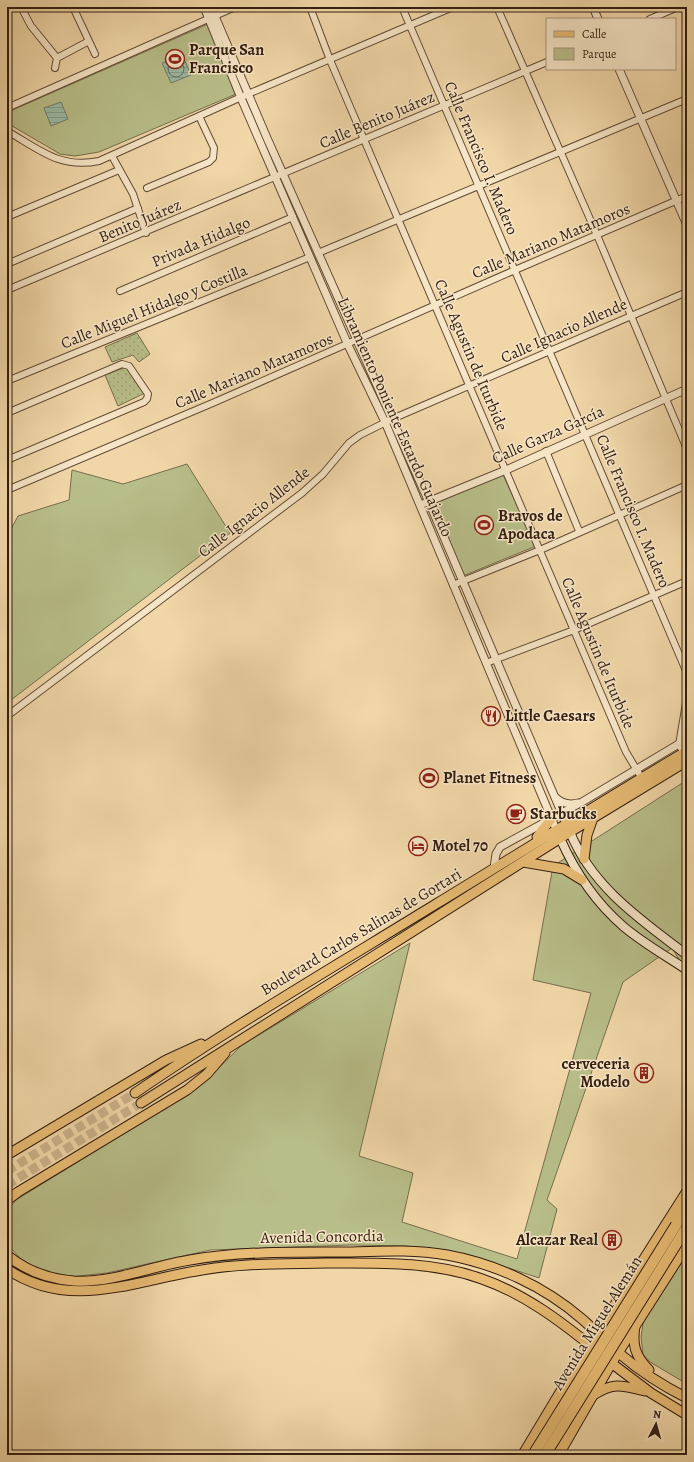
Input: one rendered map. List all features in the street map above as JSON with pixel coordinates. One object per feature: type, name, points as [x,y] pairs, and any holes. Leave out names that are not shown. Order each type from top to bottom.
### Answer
[{"type":"highway","points":[[523,1455],[574,1370],[687,1192]]},
{"type":"highway","name":"Avenida Miguel Alemán","points":[[533,1455],[687,1206]]},
{"type":"highway","name":"Avenida Miguel Alemán","points":[[545,1455],[687,1227]]},
{"type":"highway","points":[[558,1455],[611,1363],[687,1244]]},
{"type":"highway","points":[[620,1298],[619,1312],[624,1317],[630,1319],[643,1314]]},
{"type":"highway","points":[[574,1370],[581,1368],[588,1370],[594,1375],[598,1385]]},
{"type":"main road","name":"Boulevard Carlos Salinas de Gortari","points":[[135,1093],[220,1035],[523,850],[639,774],[686,755]]},
{"type":"main road","name":"Boulevard Carlos Salinas de Gortari","points":[[141,1103],[229,1049],[593,818],[686,755]]},
{"type":"main road","points":[[584,859],[587,835],[593,818]]},
{"type":"main road","points":[[523,850],[542,833],[551,819]]},
{"type":"main road","points":[[570,832],[595,876],[610,893],[651,928],[687,955]]},
{"type":"main road","points":[[560,838],[582,880],[606,909],[624,927],[687,970]]},
{"type":"main road","points":[[523,862],[564,868],[582,880]]},
{"type":"main road","points":[[7,1156],[172,1057],[220,1035]]},
{"type":"main road","points":[[7,1199],[187,1090],[217,1064],[229,1049]]},
{"type":"main road","points":[[7,1249],[10,1257]]},
{"type":"main road","name":"Avenida Concordia","points":[[10,1257],[36,1273],[54,1278],[76,1281],[109,1278],[168,1264],[233,1254],[294,1251],[396,1251],[432,1253],[476,1262],[518,1278],[565,1306],[582,1319],[618,1352],[674,1391]]},
{"type":"main road","name":"Avenida Concordia","points":[[7,1270],[25,1280],[54,1290],[80,1292],[120,1287],[201,1270],[263,1264],[366,1264],[437,1268],[472,1275],[520,1296],[553,1316],[651,1393]]},
{"type":"main road","points":[[7,1279],[25,1280]]},
{"type":"main road","points":[[635,1326],[633,1342],[636,1354],[650,1371],[674,1391],[687,1398]]},
{"type":"main road","points":[[592,1396],[613,1385],[626,1386],[651,1393],[687,1415]]},
{"type":"street","points":[[21,7],[31,26],[57,58]]},
{"type":"street","points":[[73,7],[95,54]]},
{"type":"street","name":"Libramiento Poniente Estardo Guajardo","points":[[204,7],[211,17],[276,177],[348,345],[429,502],[497,660],[553,796],[570,832]]},
{"type":"street","name":"Libramiento Poniente Estardo Guajardo","points":[[211,7],[211,17]]},
{"type":"street","points":[[7,108],[235,7]]},
{"type":"street","name":"Calle Agustin de Iturbide","points":[[310,7],[330,60],[626,752],[639,774]]},
{"type":"street","name":"Calle Francisco I. Madero","points":[[402,7],[687,673]]},
{"type":"street","points":[[7,131],[58,159],[73,164],[93,162],[112,156],[244,96],[453,7]]},
{"type":"street","points":[[497,7],[597,235],[687,449]]},
{"type":"street","points":[[593,7],[598,18]]},
{"type":"street","points":[[652,18],[678,7]]},
{"type":"street","points":[[57,58],[89,41]]},
{"type":"street","points":[[55,68],[57,58]]},
{"type":"street","name":"Calle Benito Juárez","points":[[283,173],[546,62]]},
{"type":"street","points":[[619,70],[687,225]]},
{"type":"street","name":"Libramiento Poniente Estardo Guajardo","points":[[244,96],[283,173],[357,340],[420,506],[560,838]]},
{"type":"street","points":[[318,253],[687,99]]},
{"type":"street","points":[[148,188],[213,158],[214,148],[199,116]]},
{"type":"street","points":[[112,156],[119,170],[128,182],[146,233]]},
{"type":"street","points":[[7,217],[119,170]]},
{"type":"street","name":"Benito Juárez","points":[[7,290],[146,233],[283,173]]},
{"type":"street","name":"Calle Mariano Matamoros","points":[[7,490],[348,345],[515,270],[687,196]]},
{"type":"street","points":[[7,264],[138,208]]},
{"type":"street","name":"Privada Hidalgo","points":[[120,291],[293,217]]},
{"type":"street","name":"Calle Miguel Hidalgo y Costilla","points":[[7,381],[310,257]]},
{"type":"street","name":"Calle Ignacio Allende","points":[[7,716],[302,493],[323,474],[348,443],[360,435],[388,421],[470,387],[687,292]]},
{"type":"street","points":[[7,413],[124,364],[131,368],[148,394],[147,399],[144,402],[7,460]]},
{"type":"street","name":"Calle Garza García","points":[[420,506],[506,470],[585,433],[687,389]]},
{"type":"street","points":[[546,451],[579,531]]},
{"type":"street","points":[[453,585],[540,550],[579,531],[687,485]]},
{"type":"street","points":[[486,664],[574,630],[687,581]]},
{"type":"street","points":[[686,755],[678,745],[687,697]]},
{"type":"street","points":[[494,868],[496,854],[500,847],[582,802],[639,774],[687,739]]},
{"type":"street","points":[[553,796],[558,801],[570,804],[582,802]]},
{"type":"green space","name":"Parque San Francisco","points":[[208,24],[236,94],[99,152],[75,156],[60,154],[7,123],[8,112]]},
{"type":"green space","points":[[137,333],[150,354],[139,362],[133,355],[112,362],[105,347]]},
{"type":"green space","points":[[126,367],[145,393],[118,406],[105,375]]},
{"type":"green space","points":[[187,464],[230,533],[7,703],[7,537],[18,516],[69,500],[72,470],[123,484]]},
{"type":"green space","name":"Bravos de Apodaca","points":[[503,475],[536,546],[463,576],[433,504]]},
{"type":"green space","points":[[687,780],[687,972],[672,948],[623,982],[547,1200],[557,1209],[539,1278],[466,1254],[407,1246],[351,1245],[210,1250],[107,1273],[69,1277],[52,1274],[34,1267],[20,1258],[7,1243],[7,1211],[16,1200],[199,1087],[241,1046],[410,943],[359,1156],[413,1173],[402,1222],[517,1259],[591,993],[533,980],[553,866]]},
{"type":"green space","points":[[687,1248],[687,1384],[650,1362],[643,1354],[641,1337],[644,1317]]},
{"type":"water","points":[[182,54],[191,75],[171,83],[162,63]]},
{"type":"water","points":[[61,102],[68,119],[51,126],[44,108]]},
{"type":"tunnel","points":[[7,1171],[135,1093]]},
{"type":"tunnel","points":[[7,1185],[141,1103]]},
{"type":"place","name":"Parque San Francisco","points":[[175,59]]},
{"type":"place","name":"Bravos de Apodaca","points":[[484,525]]},
{"type":"place","name":"Little Caesars","points":[[491,716]]},
{"type":"place","name":"Planet Fitness","points":[[429,778]]},
{"type":"place","name":"Starbucks","points":[[516,814]]},
{"type":"place","name":"Motel 70","points":[[418,846]]},
{"type":"place","name":"cerveceria Modelo","points":[[644,1073]]},
{"type":"place","name":"Alcazar Real","points":[[612,1240]]}]
